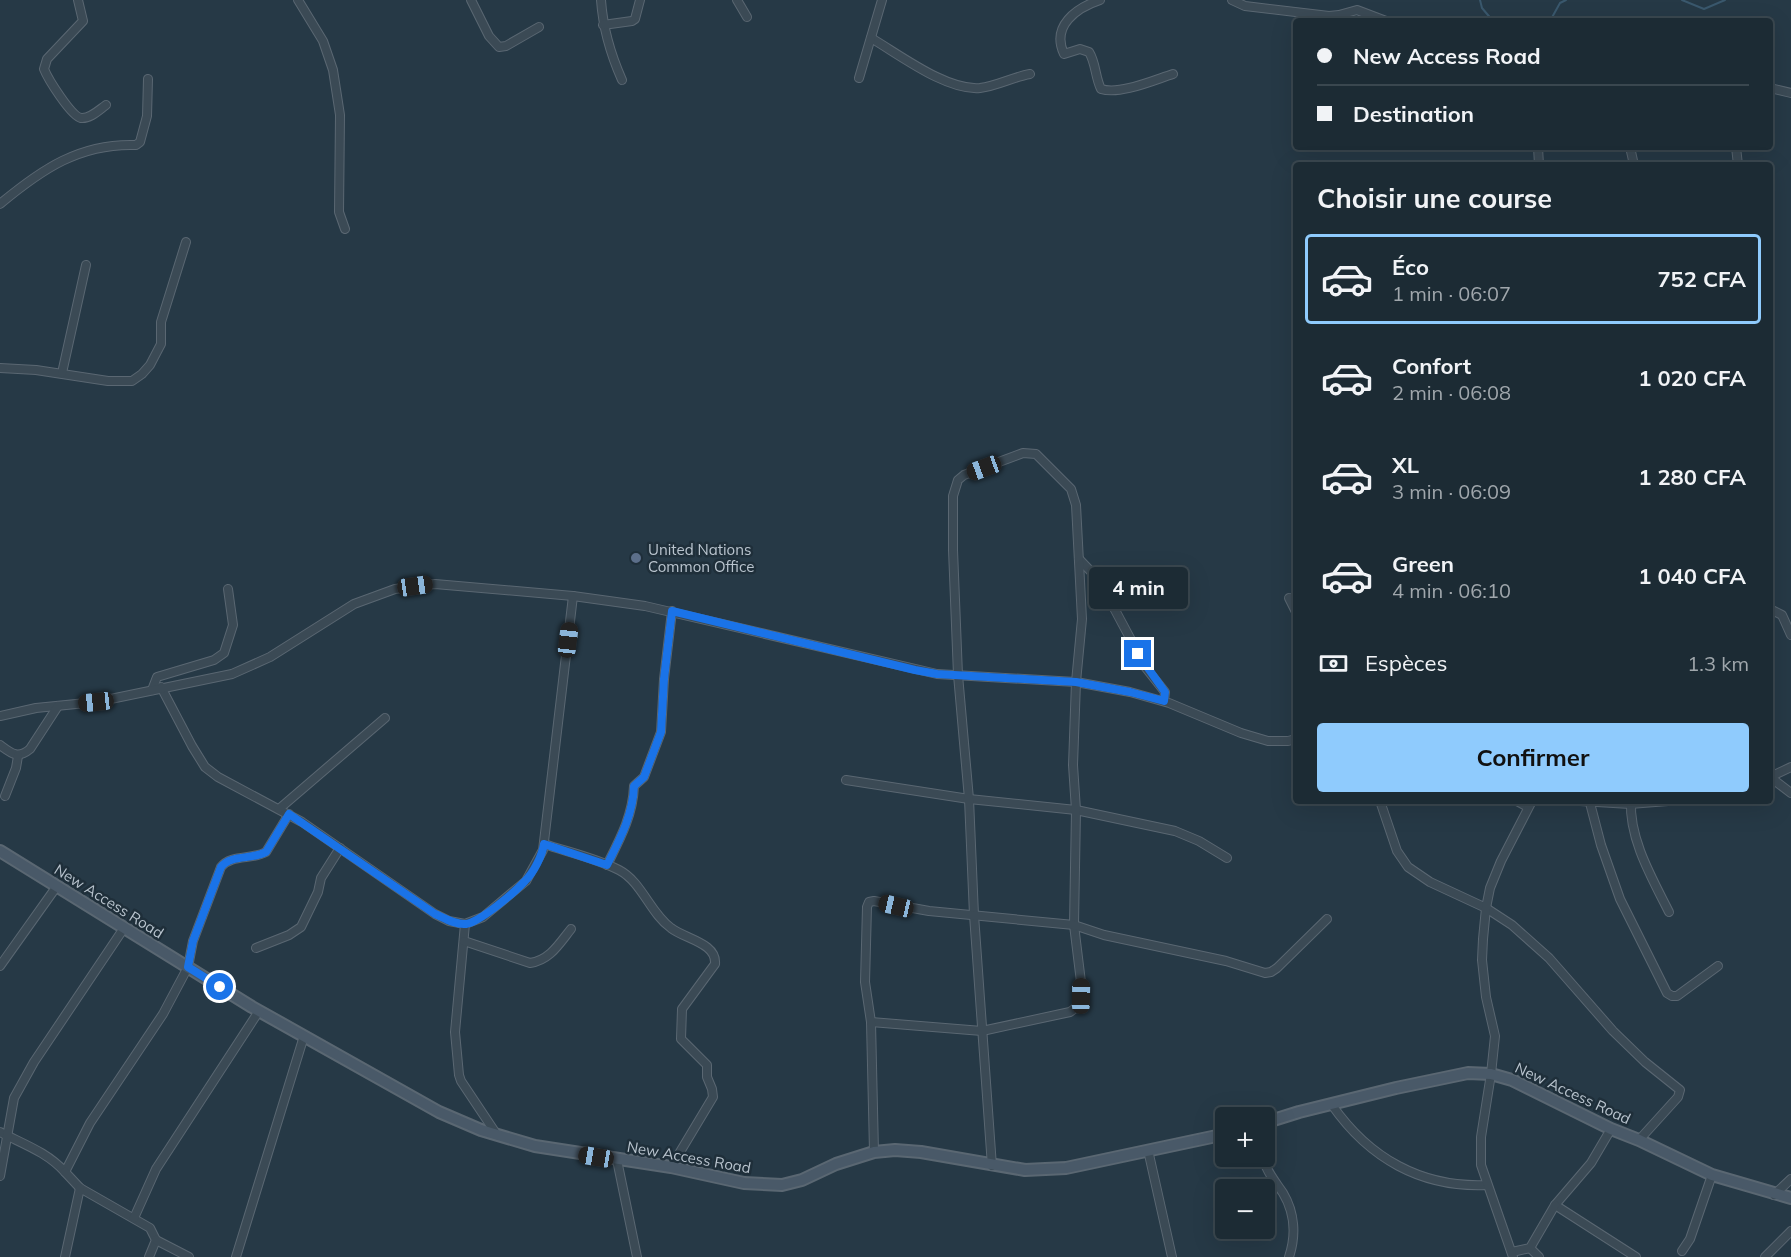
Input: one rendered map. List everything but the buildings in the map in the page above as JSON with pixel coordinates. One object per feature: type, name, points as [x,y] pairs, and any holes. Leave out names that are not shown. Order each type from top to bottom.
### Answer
[{"type":"main road","name":"New Access Road","points":[[0,851],[259,1011],[440,1112],[498,1136],[535,1146],[671,1167],[744,1183],[782,1185],[802,1180],[836,1164],[874,1152],[895,1150],[921,1152],[1025,1170],[1066,1168],[1215,1136]]},
{"type":"main road","name":"New Access Road","points":[[1275,1120],[1396,1088],[1468,1073],[1491,1074],[1512,1080],[1611,1129],[1712,1174],[1791,1198]]},
{"type":"street","points":[[78,0],[83,21],[47,59],[44,69],[76,116],[90,117],[106,105]]},
{"type":"street","points":[[298,0],[323,41],[333,70],[340,115],[339,212],[345,229]]},
{"type":"street","points":[[471,0],[489,36],[499,47],[507,46],[539,27]]},
{"type":"street","points":[[601,0],[603,25],[611,54],[622,80]]},
{"type":"street","points":[[603,25],[635,19],[640,0]]},
{"type":"street","points":[[737,0],[747,17]]},
{"type":"street","points":[[859,78],[882,0]]},
{"type":"street","points":[[1100,0],[1071,15],[1064,22],[1061,33],[1064,54],[1080,49],[1089,52],[1094,59],[1097,80],[1101,88],[1108,91],[1173,74]]},
{"type":"street","points":[[1232,0],[1245,6],[1329,16],[1357,10],[1378,18]]},
{"type":"street","points":[[871,38],[945,81],[964,88],[982,87],[1030,74]]},
{"type":"street","points":[[0,204],[30,179],[54,164],[86,150],[136,145],[140,142],[147,116],[148,79]]},
{"type":"street","points":[[1773,89],[1791,93]]},
{"type":"street","points":[[0,368],[62,373],[108,381],[132,381],[150,365],[161,344],[161,322],[186,242]]},
{"type":"street","points":[[62,373],[86,265]]},
{"type":"street","points":[[871,1022],[982,1031],[1071,1012],[1078,1006],[1081,996],[1074,925],[1076,810],[1073,765],[1076,682],[1083,619],[1076,505],[1071,489],[1036,454],[1023,453],[964,475],[958,480],[953,496],[952,549],[958,675],[969,799],[974,915],[982,1031],[992,1166]]},
{"type":"street","points":[[1079,559],[1099,580],[1146,668],[1165,692],[1164,701]]},
{"type":"street","points":[[0,716],[36,708],[96,702],[232,674],[270,657],[354,604],[394,590],[435,584],[573,596],[672,611],[915,670],[1076,682],[1164,701],[1268,741],[1293,740]]},
{"type":"street","points":[[152,690],[157,677],[214,660],[224,653],[233,626],[228,589]]},
{"type":"street","points":[[161,687],[205,767],[218,777],[289,814],[435,914],[449,921],[465,924],[483,917],[526,881],[536,866],[544,844],[573,596]]},
{"type":"street","points":[[1289,598],[1293,606]]},
{"type":"street","points":[[1773,610],[1782,615],[1791,635]]},
{"type":"street","points":[[607,865],[625,829],[633,804],[634,786],[644,777],[661,732],[664,679],[672,611]]},
{"type":"street","points":[[0,745],[18,756],[30,749],[58,706]]},
{"type":"street","points":[[279,809],[385,718]]},
{"type":"street","points":[[5,796],[16,768],[18,756]]},
{"type":"street","points":[[1773,776],[1791,767]]},
{"type":"street","points":[[1773,779],[1791,793]]},
{"type":"street","points":[[846,780],[969,799],[1076,810],[1175,831],[1199,841],[1227,858]]},
{"type":"street","points":[[1381,804],[1397,851],[1408,867],[1430,882],[1486,908],[1512,925],[1532,942],[1645,1062],[1680,1090],[1678,1097],[1639,1140]]},
{"type":"street","points":[[1530,804],[1490,888],[1482,960],[1488,1010],[1495,1036],[1485,1109],[1482,1165],[1487,1185],[1513,1254],[1530,1248],[1555,1205],[1591,1163],[1611,1129]]},
{"type":"street","points":[[1590,804],[1601,845],[1620,899],[1667,993],[1677,996],[1718,966]]},
{"type":"street","points":[[1631,804],[1634,830],[1641,851],[1668,912]]},
{"type":"street","points":[[65,1172],[90,1123],[163,1014],[188,967],[193,941],[221,867],[229,860],[261,855],[266,852],[289,814]]},
{"type":"street","points":[[544,844],[620,870],[671,929],[705,946],[713,951],[716,957],[715,964],[682,1009],[681,1039],[707,1065],[707,1081],[712,1089],[713,1097],[671,1167]]},
{"type":"street","points":[[256,948],[289,935],[301,927],[318,892],[321,878],[340,848]]},
{"type":"street","points":[[0,966],[57,886]]},
{"type":"street","points":[[874,1152],[871,1022],[865,982],[869,902],[929,911],[1074,925],[1104,935],[1226,961],[1265,973],[1277,968],[1327,919]]},
{"type":"street","points":[[465,924],[454,1032],[459,1075],[498,1136]]},
{"type":"street","points":[[0,1176],[3,1133],[14,1098],[25,1077],[124,928]]},
{"type":"street","points":[[464,941],[530,963],[549,955],[571,929]]},
{"type":"street","points":[[134,1218],[156,1169],[259,1011]]},
{"type":"street","points":[[236,1257],[304,1036]]},
{"type":"street","points":[[1332,1105],[1346,1125],[1380,1155],[1401,1168],[1428,1179],[1452,1184],[1487,1185]]},
{"type":"street","points":[[3,1133],[55,1161],[80,1188],[150,1228],[156,1240],[189,1257]]},
{"type":"street","points":[[1148,1150],[1172,1257]]},
{"type":"street","points":[[617,1160],[637,1257]]},
{"type":"street","points":[[1265,1167],[1288,1204],[1294,1228],[1294,1242],[1289,1257]]},
{"type":"street","points":[[1682,1251],[1690,1239],[1712,1174]]},
{"type":"street","points":[[1774,1194],[1791,1179]]},
{"type":"street","points":[[65,1257],[80,1188]]},
{"type":"street","points":[[1555,1205],[1636,1257]]},
{"type":"street","points":[[1766,1257],[1791,1231]]},
{"type":"street","points":[[149,1257],[156,1240]]},
{"type":"street","points":[[1530,1248],[1539,1257]]},
{"type":"waterway","points":[[1480,0],[1482,8],[1490,18]]},
{"type":"waterway","points":[[1552,18],[1560,3],[1566,0]]},
{"type":"waterway","points":[[1682,0],[1704,9],[1725,0]]},
{"type":"place","name":"United Nations Common Office","points":[[636,558]]},
{"type":"route","points":[[220,987],[188,967],[193,941],[221,867],[229,860],[261,855],[266,852],[289,814],[435,914],[449,921],[465,924],[483,917],[526,881],[536,866],[544,844],[607,865],[625,829],[633,804],[634,786],[644,777],[661,732],[664,679],[672,611],[915,670],[937,674],[1076,682],[1164,701],[1165,692],[1138,654]]}]
